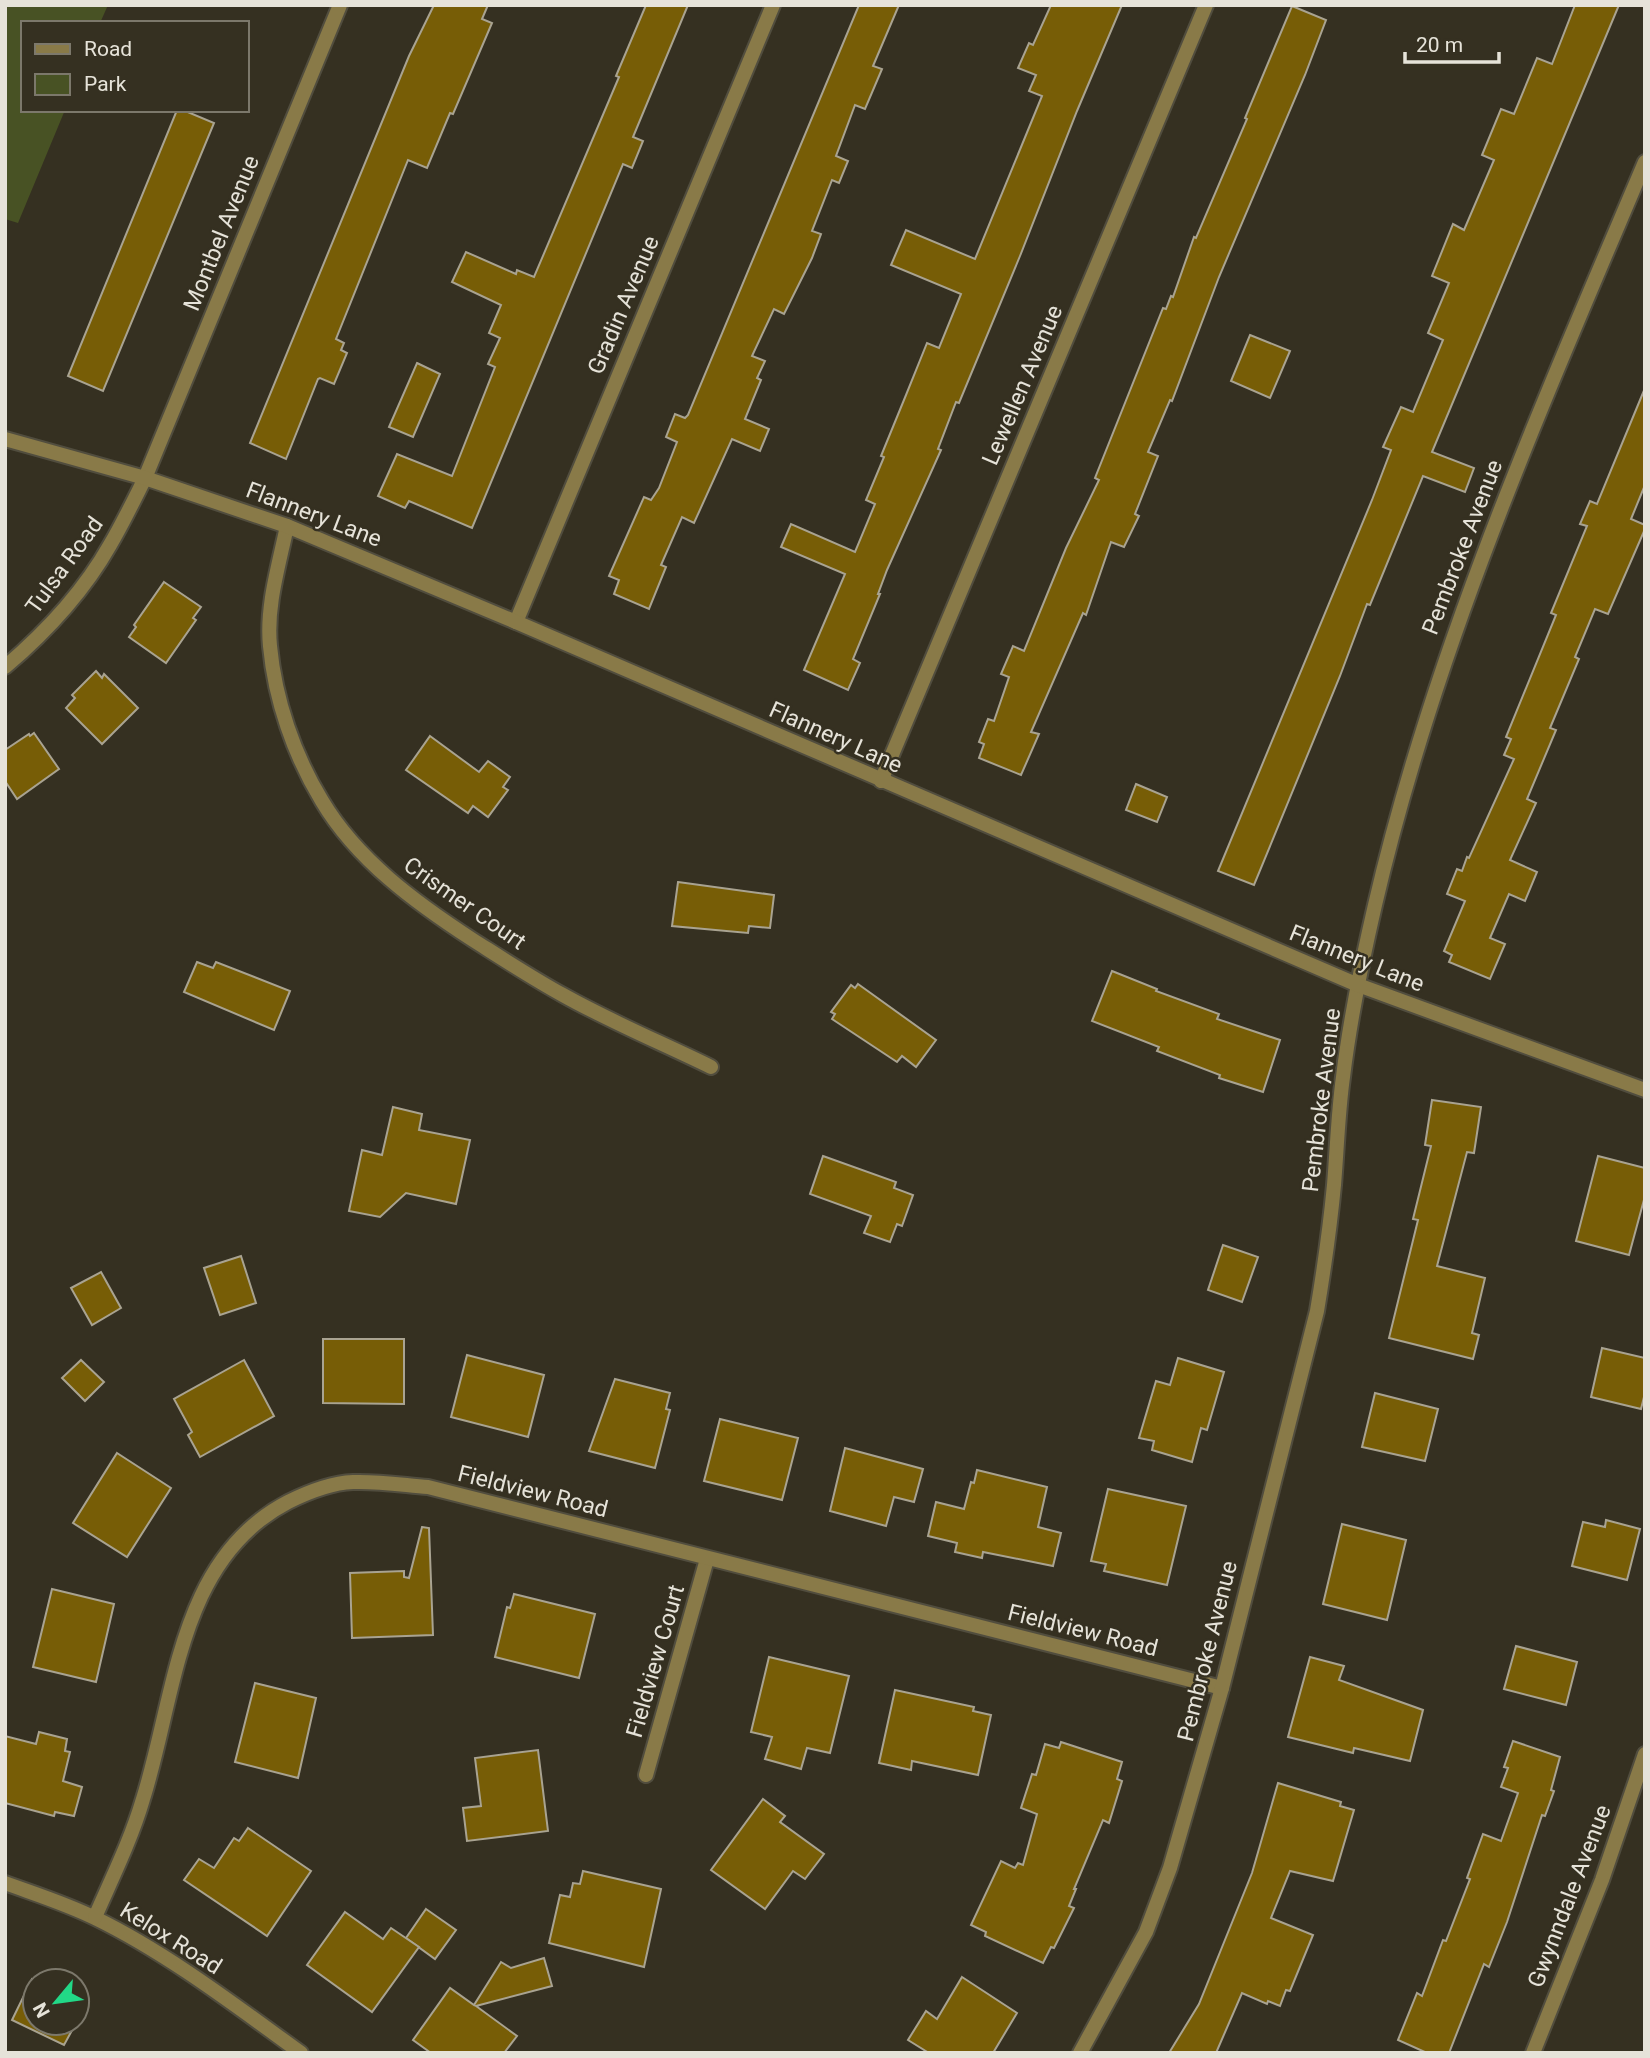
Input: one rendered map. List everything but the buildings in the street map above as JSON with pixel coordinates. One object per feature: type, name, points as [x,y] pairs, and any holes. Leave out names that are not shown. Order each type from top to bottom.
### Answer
[{"type":"street","name":"Montbel Avenue","points":[[145,478],[340,5]]},
{"type":"street","name":"Gradin Avenue","points":[[516,622],[773,5]]},
{"type":"street","name":"Lewellen Avenue","points":[[881,781],[1206,5]]},
{"type":"street","name":"Pembroke Avenue","points":[[1080,2053],[1151,1919],[1191,1804],[1222,1688],[1317,1311],[1332,1209],[1343,1077],[1358,985],[1397,817],[1451,641],[1511,480],[1645,162]]},
{"type":"street","name":"Flannery Lane","points":[[5,439],[145,478],[287,526],[1358,985],[1645,1090]]},
{"type":"street","name":"Tulsa Road","points":[[5,667],[36,640],[76,594],[110,547],[145,478]]},
{"type":"street","name":"Crismer Court","points":[[287,526],[271,603],[270,646],[278,690],[286,726],[301,760],[322,802],[348,836],[384,874],[434,915],[564,996],[711,1067]]},
{"type":"street","name":"Fieldview Road","points":[[95,1917],[126,1848],[144,1797],[191,1615],[214,1571],[240,1538],[272,1510],[311,1490],[352,1482],[417,1486],[1222,1688]]},
{"type":"street","name":"Fieldview Court","points":[[646,1775],[707,1559]]},
{"type":"street","name":"Gwynndale Avenue","points":[[1533,2053],[1602,1880],[1645,1755]]},
{"type":"street","name":"Kelox Road","points":[[5,1883],[95,1917],[154,1952],[300,2053]]},
{"type":"green space","points":[[5,5],[108,5],[101,21],[21,21],[21,112],[64,112],[18,223],[5,219]]}]
